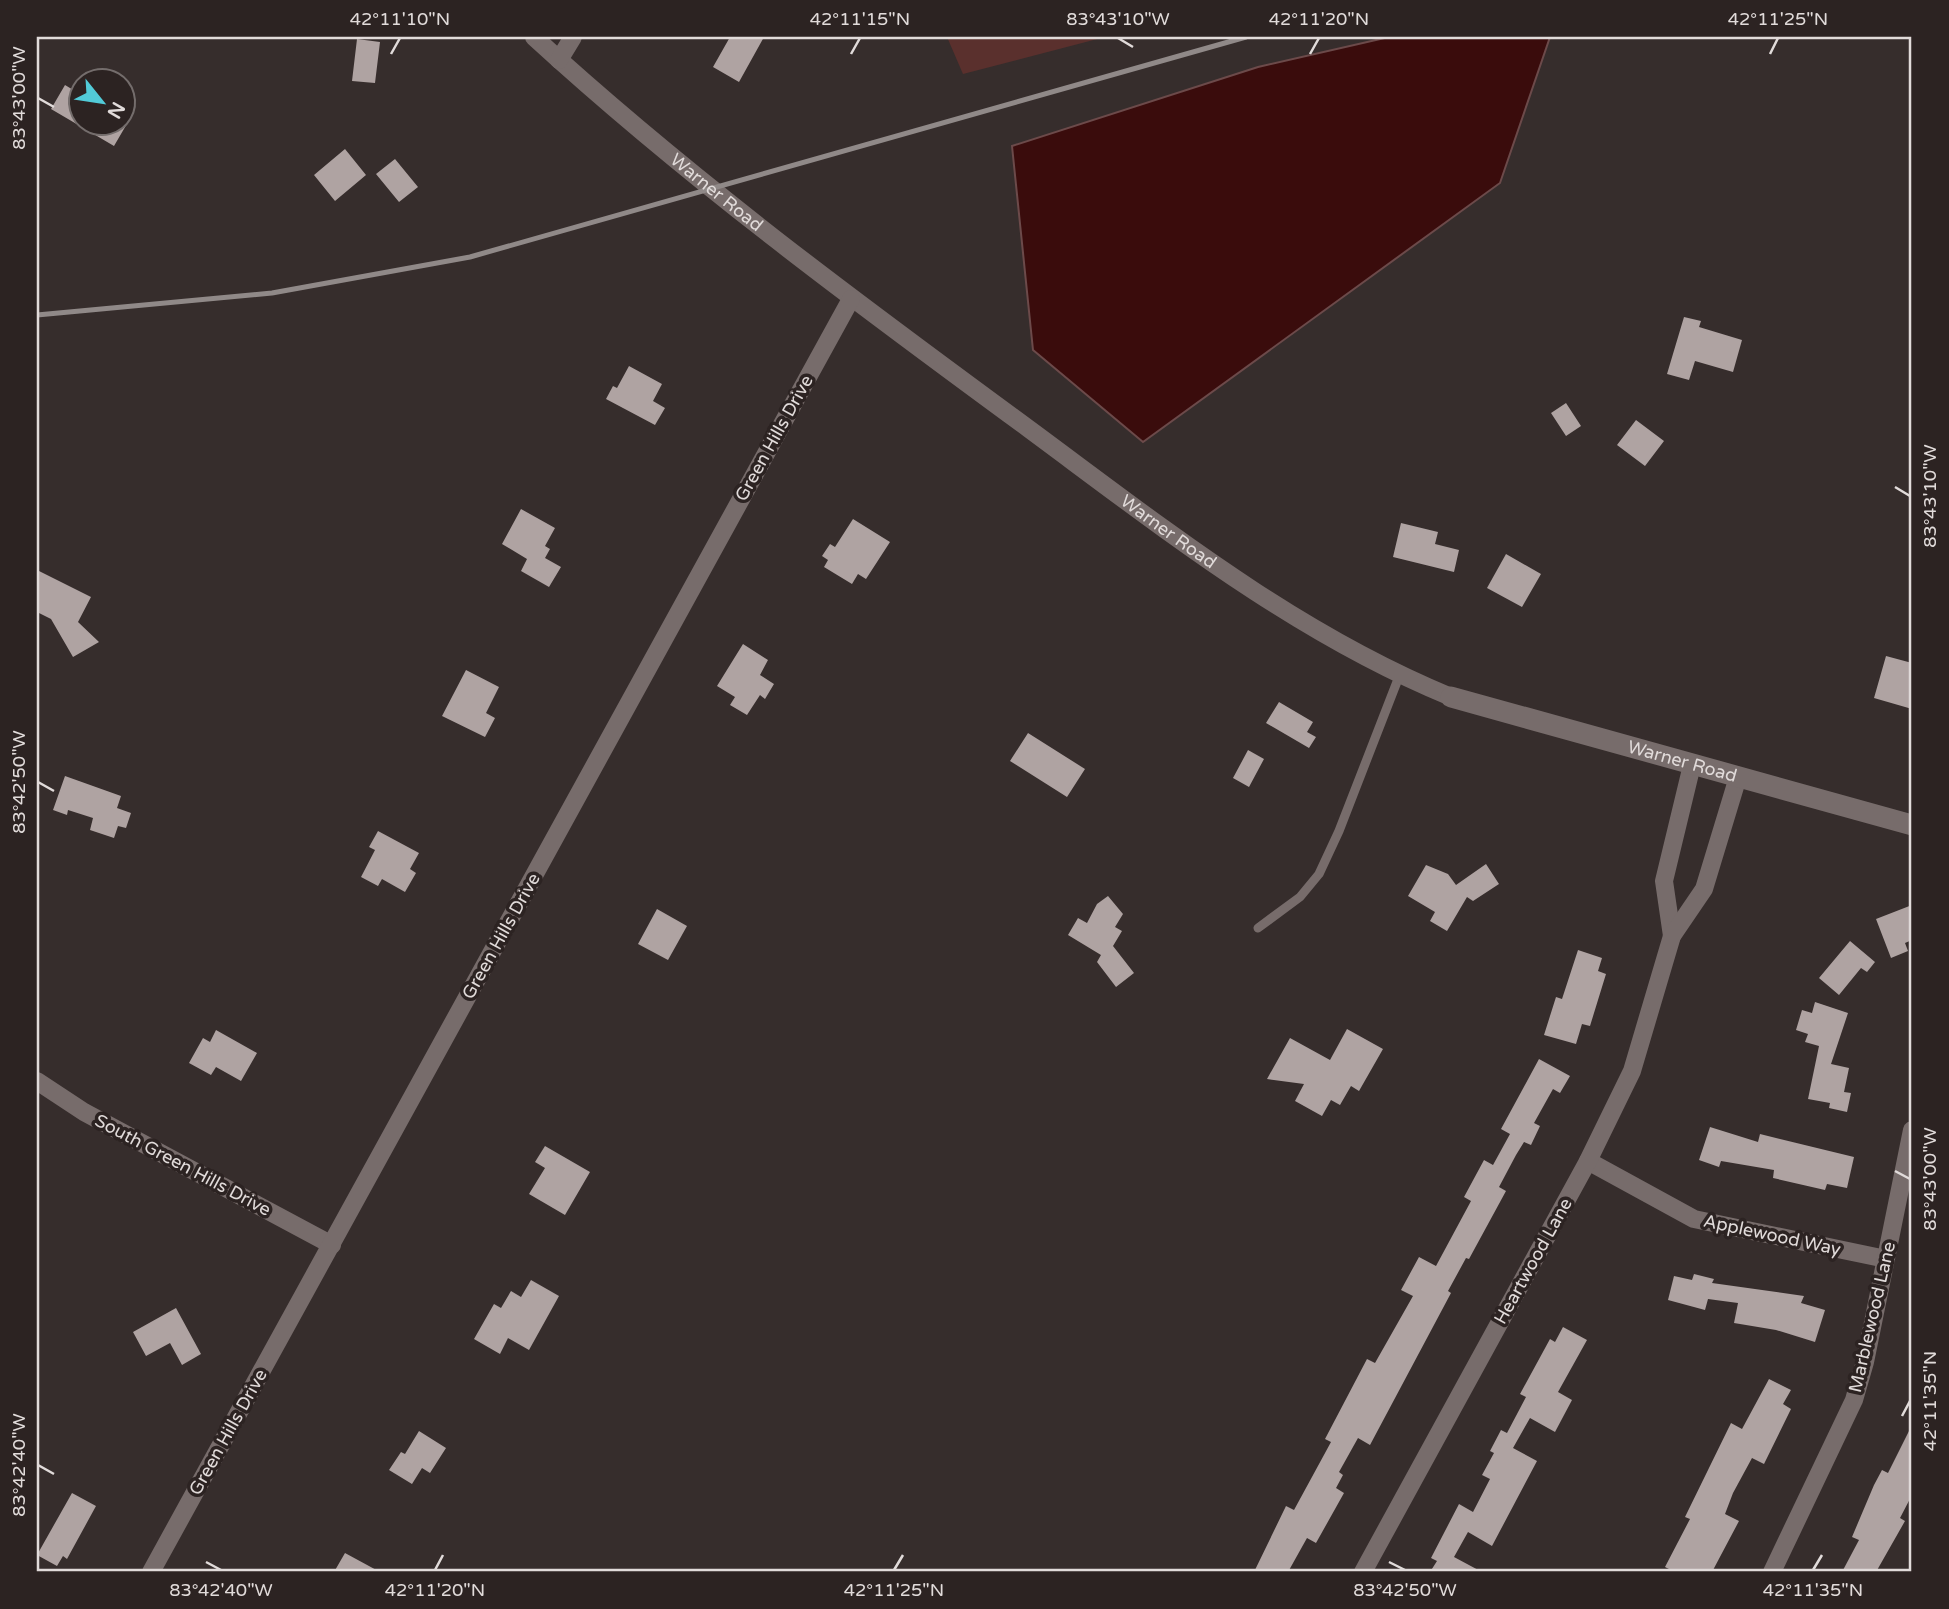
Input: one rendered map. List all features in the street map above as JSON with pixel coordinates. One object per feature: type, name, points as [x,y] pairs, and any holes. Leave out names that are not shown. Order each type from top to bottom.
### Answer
[{"type":"street","name":"Warner Road","points":[[534,37],[622,115],[851,299],[1196,552],[1322,634],[1451,697],[1912,825]]},
{"type":"street","points":[[559,60],[573,37]]},
{"type":"street","name":"Green Hills Drive","points":[[151,1572],[851,299]]},
{"type":"street","name":"Heartwood Lane","points":[[1672,936],[1664,881],[1692,765]]},
{"type":"street","name":"Heartwood Lane","points":[[1363,1572],[1588,1161],[1632,1071],[1672,936],[1704,889],[1738,777]]},
{"type":"street","name":"South Green Hills Drive","points":[[37,1082],[84,1112],[332,1245]]},
{"type":"street","name":"Marblewood Lane","points":[[1772,1572],[1854,1400],[1912,1130]]},
{"type":"street","name":"Applewood Way","points":[[1588,1161],[1694,1219],[1886,1259]]},
{"type":"lane","points":[[1258,928],[1300,897],[1319,874],[1339,831],[1400,674]]},
{"type":"shaded area","points":[[947,37],[1105,37],[963,74]]},
{"type":"shaded area","points":[[1389,37],[1550,37],[1500,183],[1143,442],[1033,350],[1012,146],[1258,67]]},
{"type":"building","points":[[730,37],[764,37],[739,82],[713,67]]},
{"type":"building","points":[[357,39],[380,42],[375,83],[352,81]]},
{"type":"building","points":[[65,85],[66,86],[66,118],[51,109]]},
{"type":"building","points":[[97,136],[120,136],[114,146]]},
{"type":"building","points":[[345,149],[366,175],[335,201],[314,175]]},
{"type":"building","points":[[395,159],[418,187],[399,202],[376,174]]},
{"type":"building","points":[[1684,317],[1701,321],[1699,327],[1742,340],[1733,372],[1695,361],[1689,380],[1667,374]]},
{"type":"building","points":[[629,366],[662,384],[653,401],[665,408],[655,425],[606,399],[613,386],[617,388]]},
{"type":"building","points":[[1566,403],[1581,426],[1566,436],[1551,413]]},
{"type":"building","points":[[1636,420],[1664,441],[1645,466],[1617,445]]},
{"type":"building","points":[[521,509],[555,528],[545,546],[550,549],[545,558],[561,567],[549,587],[521,571],[527,559],[502,544]]},
{"type":"building","points":[[853,519],[890,542],[866,579],[858,574],[852,584],[824,567],[828,560],[822,556],[830,544],[835,547]]},
{"type":"building","points":[[1401,523],[1438,532],[1435,544],[1459,550],[1454,572],[1393,557]]},
{"type":"building","points":[[1506,554],[1541,574],[1522,607],[1487,588]]},
{"type":"building","points":[[37,570],[91,597],[78,622],[99,642],[73,657],[51,619],[37,612]]},
{"type":"building","points":[[743,644],[768,660],[760,675],[774,684],[765,699],[760,695],[747,715],[730,705],[735,697],[717,686]]},
{"type":"building","points":[[1886,656],[1912,663],[1912,709],[1874,698]]},
{"type":"building","points":[[466,670],[499,687],[486,713],[495,718],[485,737],[442,716]]},
{"type":"building","points":[[1279,702],[1313,722],[1307,732],[1316,737],[1309,748],[1266,723]]},
{"type":"building","points":[[1028,733],[1085,769],[1067,797],[1010,761]]},
{"type":"building","points":[[1248,750],[1264,759],[1249,787],[1233,778]]},
{"type":"building","points":[[65,776],[121,796],[117,808],[131,813],[126,828],[118,826],[114,838],[90,830],[93,818],[68,810],[67,815],[53,810]]},
{"type":"building","points":[[378,831],[419,853],[410,869],[416,873],[405,892],[382,879],[378,886],[361,877],[375,850],[369,847]]},
{"type":"building","points":[[1486,864],[1499,884],[1473,901],[1467,897],[1447,931],[1430,921],[1435,912],[1408,896],[1426,865],[1448,874],[1456,885]]},
{"type":"building","points":[[1108,896],[1123,914],[1115,927],[1122,931],[1113,946],[1134,973],[1116,987],[1097,962],[1101,955],[1068,935],[1078,918],[1087,923],[1097,904]]},
{"type":"building","points":[[1912,905],[1912,940],[1905,943],[1908,951],[1891,958],[1876,919]]},
{"type":"building","points":[[657,909],[687,926],[668,960],[638,944]]},
{"type":"building","points":[[1850,941],[1875,962],[1867,972],[1861,968],[1839,995],[1819,978]]},
{"type":"building","points":[[1578,950],[1602,958],[1598,971],[1606,974],[1590,1026],[1582,1024],[1576,1044],[1544,1035],[1556,997],[1562,999]]},
{"type":"building","points":[[1815,1002],[1848,1013],[1831,1064],[1849,1068],[1844,1092],[1851,1093],[1847,1112],[1829,1108],[1830,1103],[1808,1099],[1819,1046],[1805,1042],[1808,1034],[1796,1030],[1802,1010],[1812,1013]]},
{"type":"building","points":[[1347,1029],[1383,1049],[1359,1091],[1351,1086],[1340,1105],[1331,1100],[1322,1116],[1295,1101],[1304,1084],[1267,1079],[1290,1038],[1330,1060]]},
{"type":"building","points":[[216,1030],[257,1053],[241,1081],[216,1067],[211,1075],[189,1063],[203,1038],[210,1042]]},
{"type":"building","points":[[1539,1059],[1570,1076],[1560,1093],[1553,1089],[1534,1123],[1540,1126],[1531,1145],[1524,1142],[1516,1155],[1499,1187],[1506,1191],[1469,1259],[1466,1258],[1448,1291],[1451,1293],[1370,1445],[1358,1438],[1339,1472],[1343,1475],[1336,1488],[1344,1493],[1316,1543],[1307,1538],[1288,1572],[1254,1572],[1286,1506],[1294,1510],[1331,1442],[1325,1439],[1367,1359],[1375,1363],[1413,1296],[1401,1290],[1419,1257],[1436,1266],[1471,1201],[1464,1197],[1484,1160],[1493,1165],[1510,1134],[1501,1129]]},
{"type":"building","points":[[1710,1127],[1758,1142],[1760,1134],[1854,1157],[1847,1188],[1827,1184],[1825,1190],[1773,1178],[1774,1170],[1721,1161],[1719,1167],[1699,1160]]},
{"type":"building","points":[[545,1146],[590,1172],[565,1215],[529,1194],[545,1168],[535,1162]]},
{"type":"building","points":[[1694,1274],[1714,1279],[1712,1283],[1804,1296],[1801,1303],[1825,1310],[1815,1342],[1776,1330],[1734,1323],[1738,1303],[1708,1299],[1705,1310],[1668,1300],[1674,1276],[1692,1280]]},
{"type":"building","points":[[531,1280],[559,1296],[529,1350],[508,1338],[500,1354],[474,1339],[494,1304],[501,1308],[511,1291],[521,1297]]},
{"type":"building","points":[[176,1308],[201,1354],[182,1365],[170,1343],[146,1356],[133,1332]]},
{"type":"building","points":[[1563,1327],[1587,1340],[1558,1392],[1572,1400],[1555,1432],[1530,1418],[1513,1448],[1537,1461],[1492,1546],[1468,1532],[1454,1557],[1482,1572],[1430,1572],[1437,1561],[1431,1558],[1459,1504],[1473,1512],[1490,1479],[1482,1475],[1494,1453],[1490,1451],[1501,1430],[1507,1433],[1526,1397],[1520,1394],[1550,1339],[1555,1342]]},
{"type":"building","points":[[1769,1379],[1791,1390],[1783,1404],[1791,1409],[1764,1464],[1752,1458],[1733,1493],[1725,1514],[1739,1521],[1712,1572],[1675,1572],[1665,1567],[1690,1519],[1685,1517],[1731,1423],[1742,1429]]},
{"type":"building","points":[[1912,1425],[1912,1495],[1900,1518],[1905,1521],[1876,1572],[1842,1572],[1859,1540],[1852,1537],[1874,1485],[1882,1470],[1888,1473]]},
{"type":"building","points":[[419,1431],[446,1448],[430,1473],[422,1468],[412,1484],[389,1470],[401,1452],[405,1454]]},
{"type":"building","points":[[72,1493],[96,1506],[67,1559],[63,1556],[57,1566],[37,1555]]},
{"type":"building","points":[[345,1553],[380,1572],[334,1572]]},
{"type":"railway","points":[[37,315],[272,293],[470,257],[1246,37]]}]
